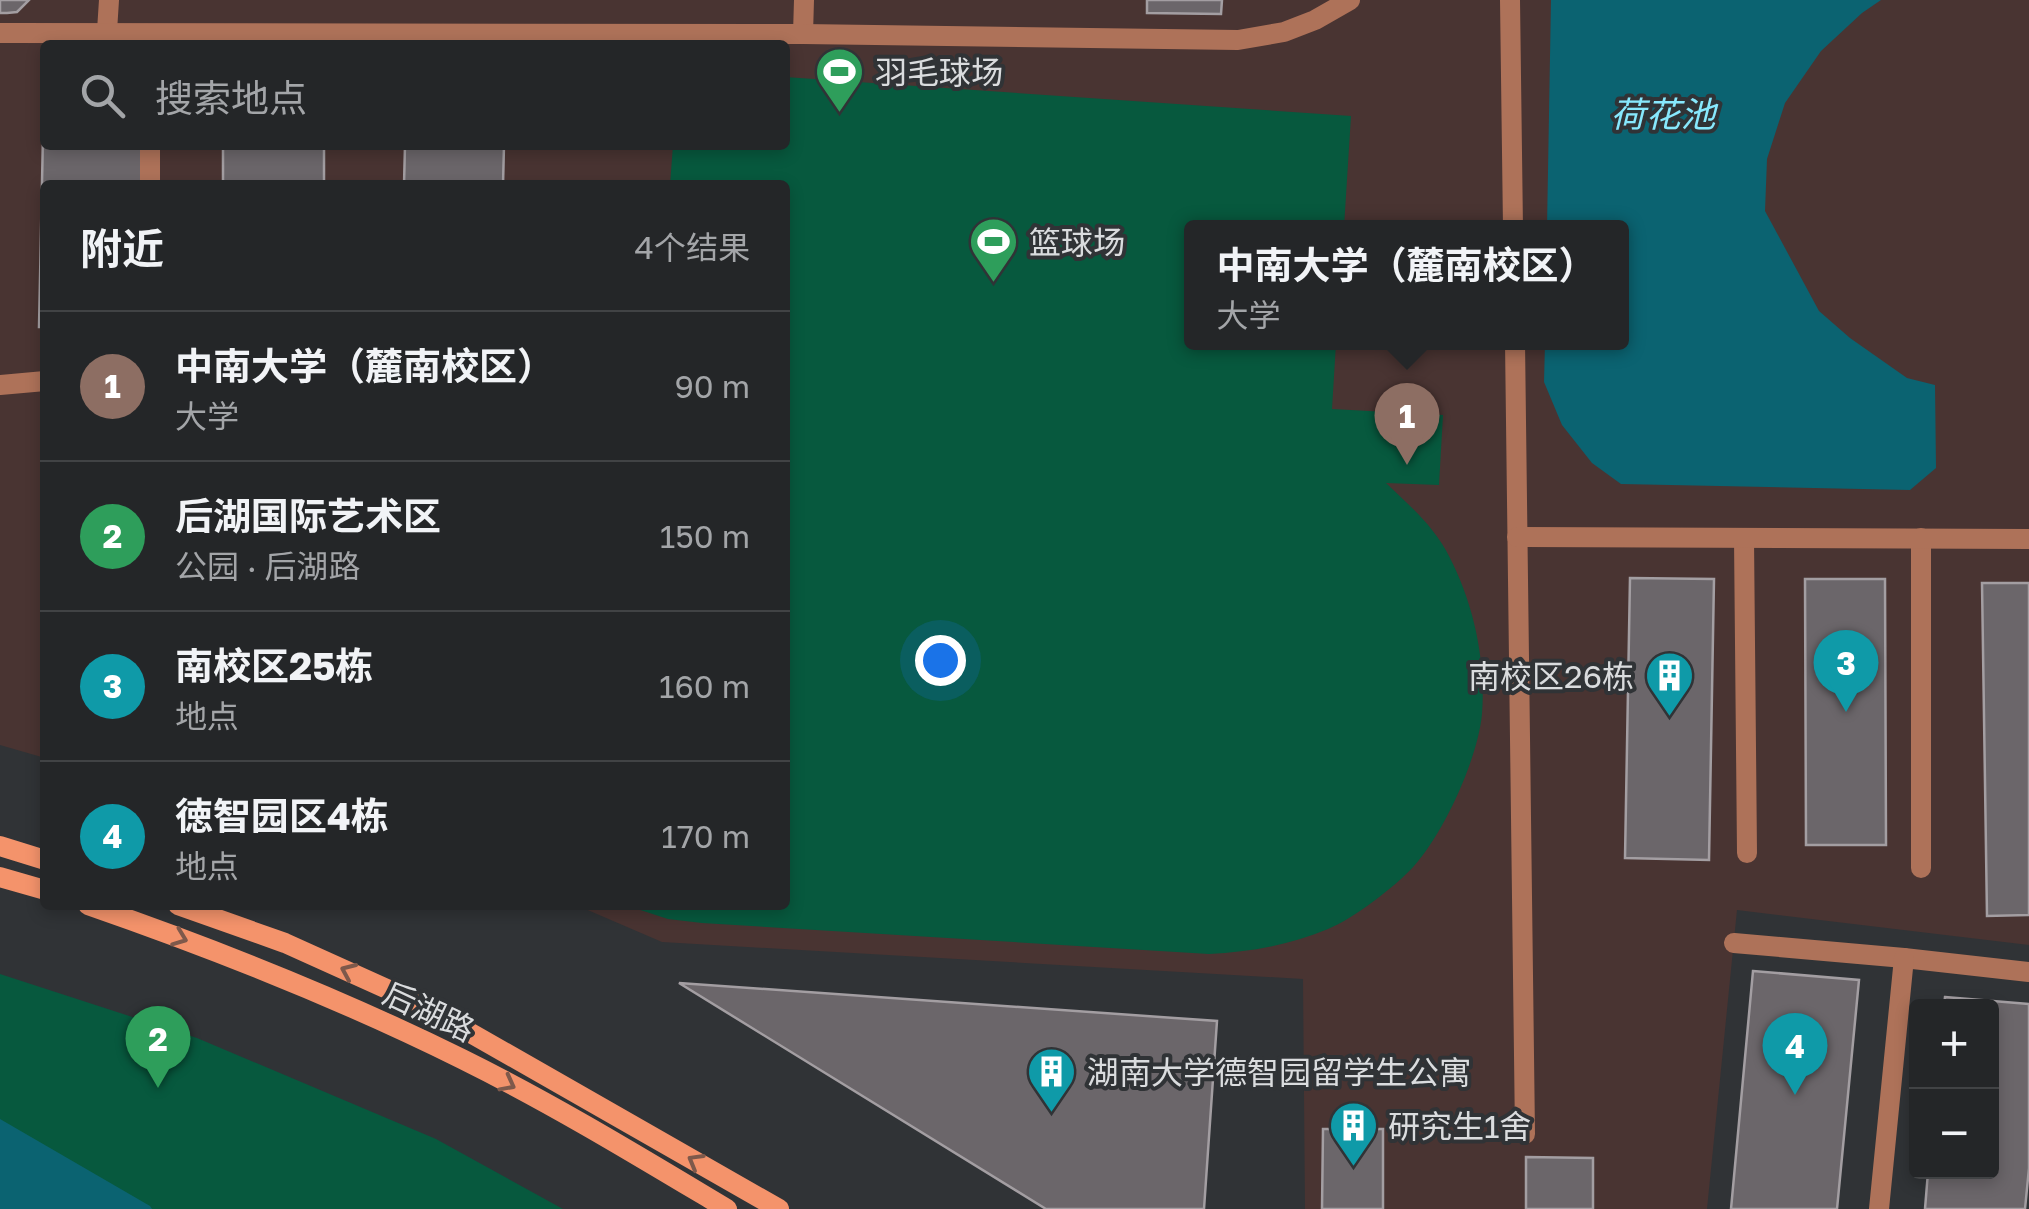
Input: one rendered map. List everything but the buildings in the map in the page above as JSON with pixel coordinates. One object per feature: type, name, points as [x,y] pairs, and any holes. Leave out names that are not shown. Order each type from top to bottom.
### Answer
[{"type":"main road","points":[[0,846],[40,858]]},
{"type":"main road","points":[[0,878],[40,889]]},
{"type":"main road","name":"后湖路","points":[[102,910],[285,977],[462,1059],[610,1138],[727,1209]]},
{"type":"main road","name":"后湖路","points":[[192,910],[286,943],[418,1003],[779,1209]]},
{"type":"street","points":[[107,31],[108,0]]},
{"type":"street","points":[[803,34],[804,0]]},
{"type":"street","points":[[0,32],[107,31],[151,38],[803,34],[1238,40],[1284,32],[1316,20],[1350,0]]},
{"type":"street","points":[[1510,0],[1513,220]]},
{"type":"street","points":[[150,150],[150,180]]},
{"type":"street","points":[[1515,350],[1524,1134]]},
{"type":"street","points":[[0,385],[40,381]]},
{"type":"street","points":[[1517,536],[2029,539]]},
{"type":"street","points":[[1744,538],[1747,853]]},
{"type":"street","points":[[1920,538],[1921,868]]},
{"type":"street","points":[[1734,943],[2029,972]]},
{"type":"street","points":[[1879,1209],[1904,958]]},
{"type":"shaded area","points":[[0,0],[2029,0],[2029,945],[1737,910],[1707,1209],[1305,1209],[1303,979],[662,942],[588,910],[790,910],[790,180],[40,180],[40,757],[0,745]]},
{"type":"green space","points":[[790,77],[1351,116],[1344,220],[1184,220],[1184,350],[1336,350],[1332,409],[1443,415],[1439,485],[1386,483],[1437,536],[1466,595],[1482,674],[1482,714],[1474,752],[1458,794],[1437,835],[1414,866],[1361,910],[1314,935],[1255,949],[1209,954],[702,923],[668,919],[640,910],[790,910],[790,180],[670,180],[673,150],[790,150]]},
{"type":"green space","points":[[0,974],[197,1038],[436,1139],[563,1209],[0,1209]]},
{"type":"water","name":"荷花池","points":[[1551,0],[1881,0],[1821,51],[1785,103],[1767,159],[1765,211],[1819,311],[1907,378],[1935,385],[1936,468],[1910,490],[1621,484],[1592,463],[1562,425],[1544,382],[1545,350],[1629,350],[1629,220],[1547,220]]},
{"type":"water","points":[[0,1119],[150,1206],[152,1209],[0,1209]]},
{"type":"place","name":"羽毛球场","points":[[840,114]]},
{"type":"place","name":"篮球场","points":[[994,284]]},
{"type":"place","name":"中南大学（麓南校区）","points":[[1407,465]]},
{"type":"place","name":"南校区25栋","points":[[1846,712]]},
{"type":"place","name":"南校区26栋","points":[[1669,718]]},
{"type":"place","name":"后湖国际艺术区","points":[[158,1088]]},
{"type":"place","name":"徳智园区4栋","points":[[1795,1095]]},
{"type":"place","name":"湖南大学德智园留学生公寓","points":[[1052,1114]]},
{"type":"place","name":"研究生1舍","points":[[1353,1168]]}]
